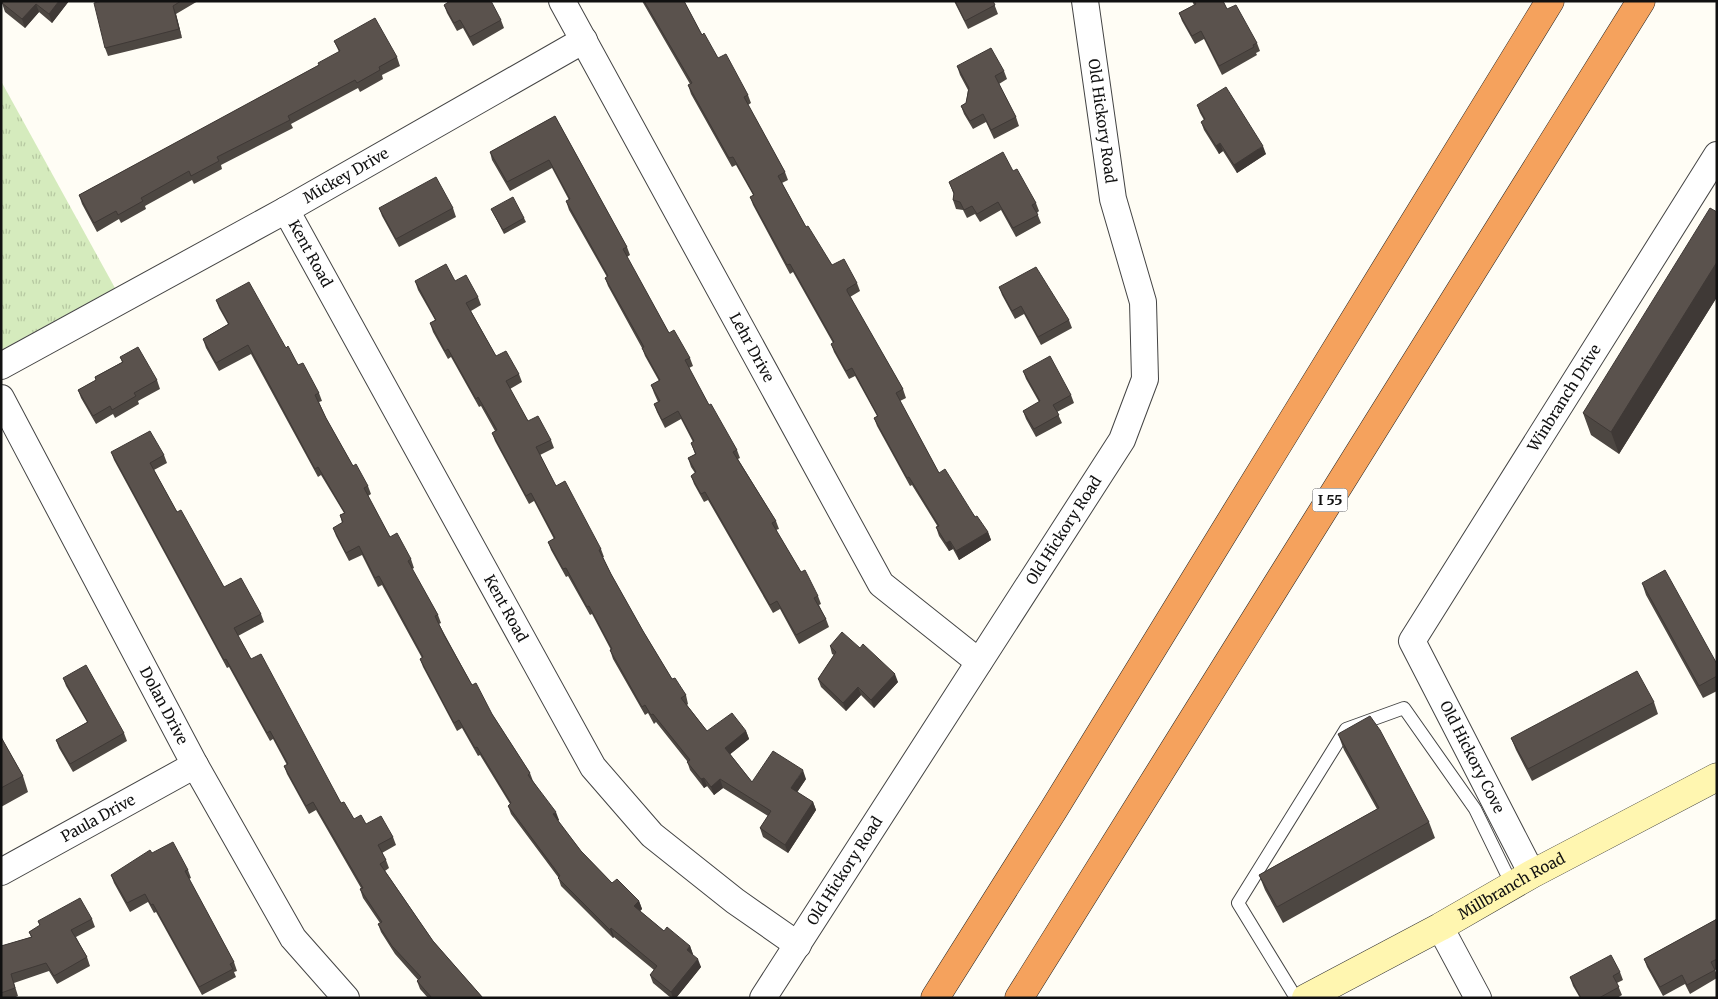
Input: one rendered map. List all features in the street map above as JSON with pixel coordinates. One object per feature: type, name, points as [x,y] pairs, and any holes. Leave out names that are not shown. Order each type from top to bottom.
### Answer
[{"type":"highway","points":[[935,998],[1054,810],[1550,1]]},
{"type":"highway","name":"I 55","points":[[1019,998],[1641,1]]},
{"type":"main road","name":"Millbranch Road","points":[[1306,998],[1440,927],[1522,880],[1717,777]]},
{"type":"street","name":"Lehr Drive","points":[[562,1],[881,584],[979,662]]},
{"type":"street","name":"Old Hickory Road","points":[[763,998],[1122,440],[1145,379],[1142,302],[1113,199],[1085,1]]},
{"type":"street","name":"Mickey Drive","points":[[1,366],[286,210],[584,40]]},
{"type":"street","name":"Winbranch Drive","points":[[1412,641],[1717,155]]},
{"type":"street","name":"Kent Road","points":[[286,210],[593,767],[652,835],[735,901],[798,945]]},
{"type":"street","name":"Dolan Drive","points":[[1,398],[195,765],[293,938],[346,998]]},
{"type":"street","name":"Old Hickory Cove","points":[[1412,641],[1522,880]]},
{"type":"street","name":"Paula Drive","points":[[1,872],[195,765]]},
{"type":"street","points":[[1440,927],[1478,998]]},
{"type":"lane","points":[[1296,998],[1238,903],[1346,729],[1404,708],[1476,809],[1522,880]]},
{"type":"green space","points":[[1,81],[115,288],[1,350]]},
{"type":"building","points":[[4,1],[59,1],[49,14],[36,4],[22,19],[2,3]]},
{"type":"building","points":[[102,1],[181,1],[173,6],[179,29],[105,48],[94,3]]},
{"type":"building","points":[[450,1],[491,1],[501,20],[470,37],[460,20],[454,23],[444,5]]},
{"type":"building","points":[[644,1],[684,1],[702,35],[704,33],[718,58],[726,54],[748,95],[744,97],[785,172],[778,176],[806,227],[808,226],[832,265],[844,259],[857,283],[847,289],[847,291],[903,389],[896,393],[939,473],[945,469],[975,517],[977,516],[988,532],[956,551],[950,541],[946,543],[936,527],[939,526],[909,477],[907,478],[874,418],[878,416],[852,368],[846,371],[831,344],[834,342],[790,264],[787,265],[750,197],[754,195],[733,157],[729,158],[688,85],[692,83]]},
{"type":"building","points":[[955,1],[993,1],[995,5],[965,21]]},
{"type":"building","points":[[1194,1],[1223,1],[1227,9],[1236,5],[1257,43],[1253,45],[1254,47],[1219,66],[1201,31],[1192,36],[1179,13],[1196,4]]},
{"type":"building","points":[[375,18],[397,57],[379,67],[380,70],[357,83],[355,80],[288,116],[290,120],[217,157],[219,161],[191,176],[189,171],[141,198],[143,201],[118,215],[116,211],[94,223],[79,195],[319,65],[318,63],[340,51],[334,41]]},
{"type":"building","points":[[991,48],[1004,71],[995,76],[1016,117],[991,130],[983,114],[970,121],[961,106],[966,103],[969,88],[957,66]]},
{"type":"building","points":[[1226,87],[1263,146],[1234,165],[1220,143],[1216,146],[1201,122],[1205,119],[1197,105]]},
{"type":"building","points":[[555,116],[627,247],[623,249],[669,333],[674,330],[690,358],[685,360],[709,405],[711,404],[737,450],[733,452],[776,521],[772,523],[801,572],[805,570],[818,596],[814,598],[826,619],[796,635],[777,601],[770,605],[705,492],[701,494],[691,476],[696,472],[688,458],[696,454],[691,443],[694,441],[678,411],[662,420],[654,404],[660,401],[651,385],[660,380],[642,348],[644,347],[605,278],[608,276],[566,201],[570,199],[549,160],[507,182],[490,152]]},
{"type":"building","points":[[1003,152],[1013,171],[1017,169],[1036,203],[1032,205],[1038,215],[1013,228],[998,202],[977,214],[972,206],[964,210],[960,202],[953,200],[954,193],[949,182]]},
{"type":"building","points":[[436,177],[453,208],[396,239],[379,208]]},
{"type":"building","points":[[513,197],[524,218],[503,230],[491,209]]},
{"type":"building","points":[[1710,208],[1717,212],[1717,262],[1611,432],[1583,413]]},
{"type":"building","points":[[446,264],[455,281],[466,275],[478,297],[466,303],[496,356],[506,351],[519,374],[506,381],[528,421],[538,416],[551,440],[536,447],[556,486],[565,481],[601,549],[599,550],[611,574],[643,631],[672,679],[675,678],[686,695],[681,698],[707,731],[732,713],[746,731],[725,748],[752,782],[773,751],[803,770],[791,788],[813,802],[785,845],[760,828],[771,811],[720,779],[711,787],[704,778],[701,779],[687,762],[690,760],[653,714],[651,715],[645,705],[642,707],[610,650],[612,649],[589,606],[587,607],[566,568],[563,569],[548,542],[555,538],[531,493],[526,496],[492,433],[497,430],[478,397],[476,399],[448,349],[445,351],[430,323],[436,320],[415,281]]},
{"type":"building","points":[[1036,267],[1069,320],[1038,337],[1021,306],[1012,311],[999,287]]},
{"type":"building","points":[[249,282],[286,348],[288,346],[298,365],[303,363],[319,393],[315,395],[326,418],[353,466],[356,464],[368,486],[364,488],[390,537],[397,533],[411,559],[408,561],[438,615],[435,616],[444,635],[472,685],[476,683],[492,714],[530,773],[528,775],[556,812],[553,814],[581,851],[612,883],[617,879],[639,901],[634,906],[664,931],[667,927],[690,946],[687,950],[698,959],[671,992],[650,975],[657,966],[611,928],[610,930],[558,878],[560,876],[508,806],[511,803],[477,747],[475,748],[459,720],[454,723],[420,659],[423,657],[379,576],[375,578],[359,546],[346,553],[333,528],[343,522],[340,515],[345,513],[318,467],[315,469],[248,345],[216,363],[203,339],[229,324],[216,300]]},
{"type":"building","points":[[138,347],[157,380],[134,393],[136,396],[112,410],[110,406],[93,416],[78,390],[96,380],[95,377],[123,362],[120,357]]},
{"type":"building","points":[[1050,356],[1071,395],[1053,405],[1059,415],[1034,429],[1023,411],[1040,401],[1023,371]]},
{"type":"building","points":[[150,431],[164,455],[150,463],[177,512],[181,510],[224,587],[241,578],[261,614],[234,628],[251,659],[261,654],[341,803],[344,802],[354,819],[361,815],[366,824],[381,816],[393,837],[378,845],[386,860],[380,864],[433,941],[483,998],[432,998],[417,981],[421,977],[392,946],[378,924],[382,922],[360,889],[363,888],[313,802],[306,806],[284,766],[288,764],[270,731],[267,733],[226,659],[224,660],[111,452]]},
{"type":"building","points":[[1665,570],[1717,664],[1717,676],[1699,686],[1642,583]]},
{"type":"building","points":[[842,632],[860,648],[863,644],[895,674],[871,700],[858,687],[843,703],[818,679],[836,652],[830,646]]},
{"type":"building","points":[[86,665],[124,733],[70,764],[56,740],[88,722],[63,678]]},
{"type":"building","points":[[1637,671],[1654,702],[1528,769],[1511,738]]},
{"type":"building","points":[[1370,716],[1380,730],[1429,822],[1277,907],[1259,875],[1379,808],[1338,734]]},
{"type":"building","points":[[1,737],[23,776],[1,788]]},
{"type":"building","points":[[173,842],[188,870],[185,871],[234,962],[230,964],[233,969],[199,987],[153,904],[151,905],[145,894],[127,903],[111,875],[150,850],[152,853]]},
{"type":"building","points":[[80,898],[92,919],[71,930],[87,957],[54,976],[46,963],[11,974],[15,988],[1,993],[1,946],[32,937],[29,932],[40,925],[38,921]]},
{"type":"building","points":[[1717,919],[1717,959],[1711,962],[1715,970],[1687,985],[1682,975],[1660,987],[1644,959]]},
{"type":"building","points":[[1611,955],[1620,972],[1613,976],[1619,987],[1599,998],[1581,998],[1570,977]]}]
